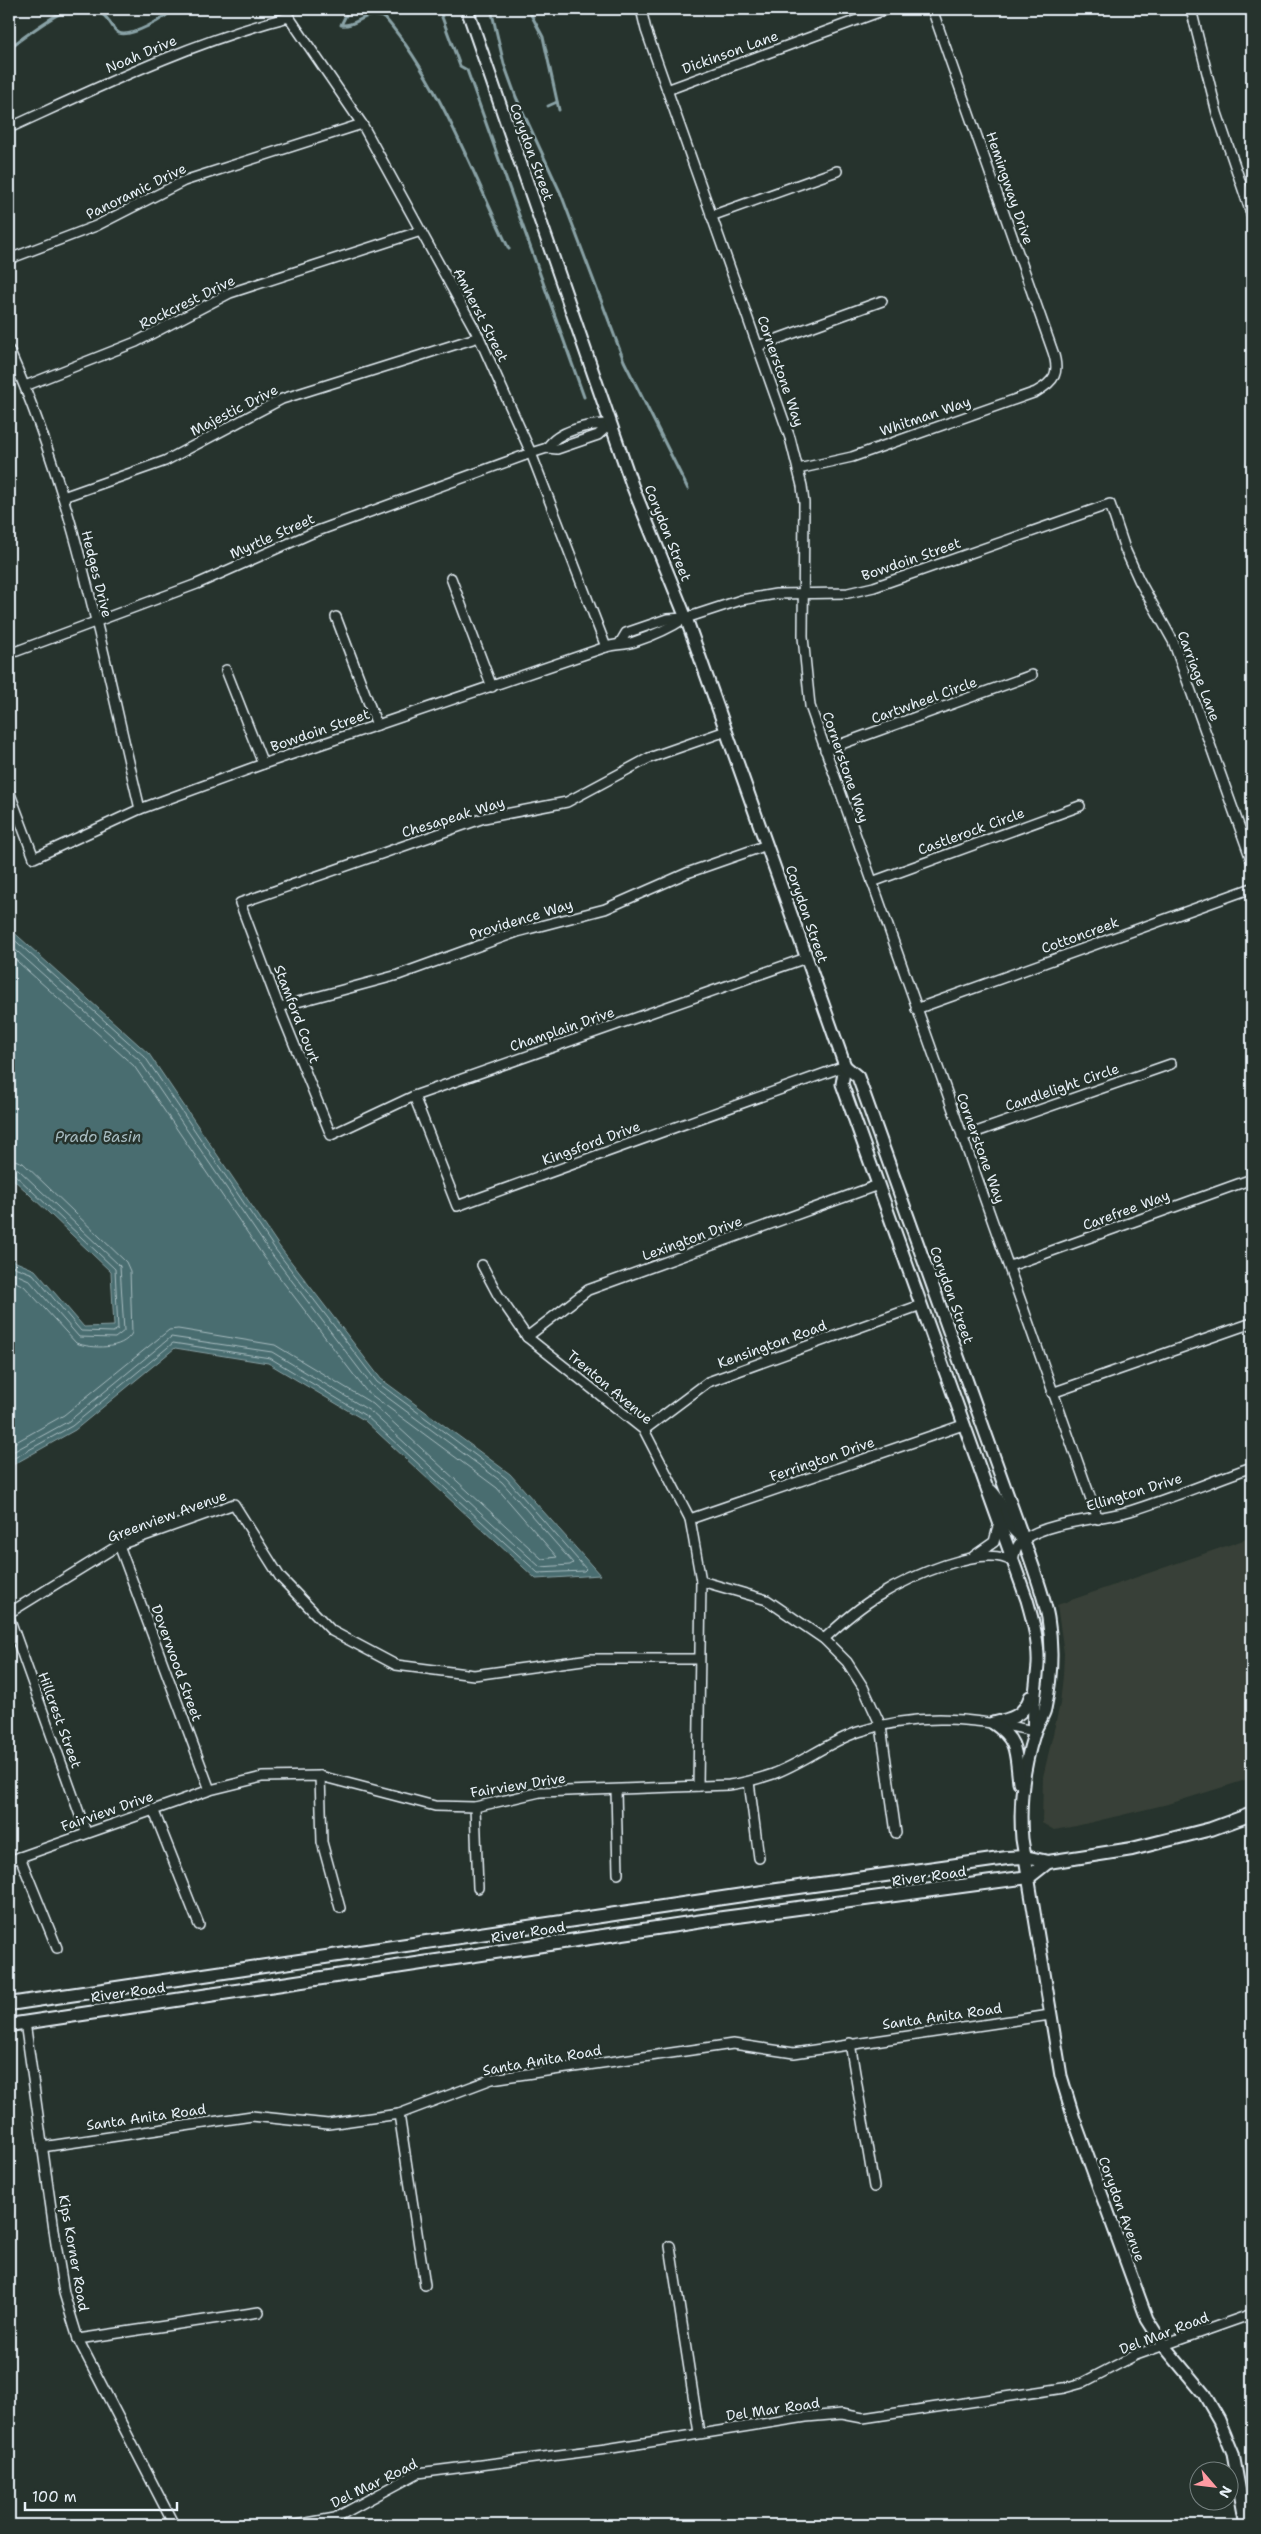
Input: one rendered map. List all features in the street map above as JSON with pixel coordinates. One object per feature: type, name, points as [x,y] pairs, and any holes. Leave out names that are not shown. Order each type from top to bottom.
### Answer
[{"type":"main road","name":"Corydon Street","points":[[467,9],[610,424],[632,485],[686,618],[845,1066],[842,1084],[963,1425],[988,1487],[999,1523],[1028,1600],[1034,1626],[1038,1664],[1032,1710],[1034,1732]]},
{"type":"main road","name":"Corydon Street","points":[[845,1066],[858,1077],[1024,1539],[1048,1617],[1050,1668],[1045,1711],[1034,1732],[1021,1791],[1020,1816],[1029,1878]]},
{"type":"main road","points":[[993,1723],[1023,1712],[1030,1695],[1038,1664]]},
{"type":"main road","points":[[993,1723],[1006,1732],[1014,1744],[1021,1791]]},
{"type":"main road","name":"River Road","points":[[9,2004],[763,1892],[1025,1857],[1048,1862],[1132,1849],[1211,1829],[1252,1814]]},
{"type":"main road","points":[[1029,1878],[1048,1862]]},
{"type":"main road","name":"River Road","points":[[9,2025],[723,1918],[1029,1878]]},
{"type":"main road","name":"Corydon Avenue","points":[[1029,1878],[1061,2076],[1074,2119],[1147,2319],[1164,2346],[1204,2394],[1219,2420],[1233,2454],[1246,2525]]},
{"type":"street","name":"Cornerstone Way","points":[[641,9],[667,90],[790,438],[798,469],[804,503],[804,663],[810,706],[916,1009],[1010,1266],[1052,1393],[1098,1519]]},
{"type":"street","name":"Dickinson Lane","points":[[667,90],[887,9]]},
{"type":"street","name":"Hemingway Drive","points":[[932,9],[1053,352],[1057,364],[1055,376]]},
{"type":"street","points":[[1192,9],[1218,113],[1250,203],[1252,216]]},
{"type":"street","name":"Amherst Street","points":[[289,17],[362,124],[479,337],[531,453],[606,647]]},
{"type":"street","name":"Noah Drive","points":[[9,128],[144,66],[239,30],[289,17]]},
{"type":"street","name":"Panoramic Drive","points":[[9,259],[96,226],[184,181],[362,124]]},
{"type":"street","points":[[711,216],[837,171]]},
{"type":"street","name":"Rockcrest Drive","points":[[25,386],[136,342],[230,293],[422,231]]},
{"type":"street","points":[[758,346],[882,301]]},
{"type":"street","name":"Majestic Drive","points":[[63,497],[165,461],[282,399],[479,337]]},
{"type":"street","name":"Hedges Drive","points":[[9,350],[25,386],[63,497],[140,810]]},
{"type":"street","name":"Whitman Way","points":[[798,469],[852,456],[1036,392],[1046,386],[1055,376]]},
{"type":"street","name":"Myrtle Street","points":[[9,654],[197,584],[312,533],[547,448],[553,439],[594,424],[610,424]]},
{"type":"street","name":"Bowdoin Street","points":[[9,791],[34,858],[140,810],[263,764],[620,643],[626,633],[667,619],[686,618],[740,600],[776,594],[848,593],[874,588],[1110,504]]},
{"type":"street","name":"Carriage Lane","points":[[1110,504],[1125,549],[1139,580],[1173,641],[1252,862]]},
{"type":"street","points":[[451,578],[492,687]]},
{"type":"street","points":[[336,618],[377,725]]},
{"type":"street","points":[[226,670],[263,764]]},
{"type":"street","name":"Cartwheel Circle","points":[[826,750],[1032,675]]},
{"type":"street","name":"Chesapeak Way","points":[[240,902],[484,818],[567,802],[649,758],[726,731]]},
{"type":"street","name":"Castlerock Circle","points":[[872,882],[1080,806]]},
{"type":"street","name":"Providence Way","points":[[278,1007],[398,975],[517,932],[605,909],[687,873],[767,845]]},
{"type":"street","name":"Cottoncreek","points":[[916,1009],[1252,888]]},
{"type":"street","name":"Stamford Court","points":[[240,902],[278,1007],[331,1135]]},
{"type":"street","name":"Champlain Drive","points":[[331,1135],[414,1096],[806,958]]},
{"type":"street","name":"Candlelight Circle","points":[[962,1137],[1171,1064]]},
{"type":"street","name":"Kingsford Drive","points":[[414,1096],[457,1206],[845,1066]]},
{"type":"street","name":"Carefree Way","points":[[1010,1266],[1252,1180]]},
{"type":"street","name":"Lexington Drive","points":[[527,1336],[588,1290],[878,1185]]},
{"type":"street","name":"Trenton Avenue","points":[[482,1265],[498,1295],[527,1336],[644,1430],[690,1519],[700,1581],[698,1786]]},
{"type":"street","name":"Kensington Road","points":[[644,1430],[708,1382],[921,1305]]},
{"type":"street","points":[[1052,1393],[1252,1323]]},
{"type":"street","name":"Ferrington Drive","points":[[690,1519],[963,1425]]},
{"type":"street","name":"Ellington Drive","points":[[1024,1539],[1054,1527],[1098,1519],[1132,1510],[1252,1467]]},
{"type":"street","name":"Corydon Street","points":[[988,1487],[996,1492],[1010,1528],[1024,1539]]},
{"type":"street","name":"Greenview Avenue","points":[[9,1612],[119,1545],[234,1504],[280,1577],[332,1631],[396,1664],[474,1674],[590,1659],[698,1659]]},
{"type":"street","points":[[824,1639],[850,1616],[878,1596],[903,1582],[972,1557],[994,1542],[999,1523]]},
{"type":"street","points":[[972,1557],[999,1556],[1013,1562],[1014,1552],[1024,1539]]},
{"type":"street","name":"Doverwood Street","points":[[119,1545],[210,1790]]},
{"type":"street","points":[[700,1581],[768,1600],[824,1639],[846,1662],[863,1687],[882,1726],[896,1833]]},
{"type":"street","name":"Hillcrest Street","points":[[9,1617],[86,1832]]},
{"type":"street","name":"Fairview Drive","points":[[9,1860],[152,1809],[210,1790],[262,1777],[320,1776],[435,1806],[475,1807],[540,1792],[616,1790],[749,1782],[774,1774],[858,1732],[904,1720],[955,1718],[993,1723],[1034,1732]]},
{"type":"street","points":[[320,1776],[322,1842],[340,1908]]},
{"type":"street","points":[[749,1782],[759,1858]]},
{"type":"street","points":[[616,1790],[618,1874]]},
{"type":"street","points":[[475,1807],[478,1888]]},
{"type":"street","points":[[152,1809],[198,1925]]},
{"type":"street","points":[[20,1857],[57,1948]]},
{"type":"street","name":"Santa Anita Road","points":[[42,2147],[252,2116],[328,2124],[399,2114],[492,2079],[733,2044],[794,2053],[850,2043],[1050,2015]]},
{"type":"street","name":"Kips Korner Road","points":[[25,2022],[64,2293],[78,2339],[174,2525]]},
{"type":"street","points":[[850,2043],[874,2187]]},
{"type":"street","points":[[399,2114],[426,2285]]},
{"type":"street","points":[[670,2246],[699,2433]]},
{"type":"street","points":[[78,2339],[259,2312]]},
{"type":"street","name":"Del Mar Road","points":[[296,2525],[334,2518],[418,2473],[606,2448],[806,2416],[842,2414],[863,2418],[1064,2388],[1082,2383],[1136,2355],[1252,2314]]},
{"type":"shaded area","points":[[1252,1537],[1252,1778],[1172,1803],[1076,1826],[1054,1830],[1042,1823],[1043,1777],[1060,1704],[1063,1676],[1064,1653],[1057,1605]]},
{"type":"water","name":"Prado Basin","points":[[9,928],[149,1054],[279,1246],[381,1379],[510,1474],[600,1575],[536,1579],[364,1420],[268,1363],[175,1348],[75,1430],[9,1467],[9,1259],[35,1270],[84,1327],[114,1326],[111,1272],[9,1175]]},
{"type":"waterway","points":[[9,48],[45,22],[64,12],[83,9],[95,11],[105,16],[117,32],[124,34],[148,26],[173,9]]},
{"type":"waterway","points":[[349,9],[341,25],[347,25],[366,17],[378,16],[385,18],[404,43],[422,70],[454,129],[509,249]]},
{"type":"waterway","points":[[378,15],[379,9]]},
{"type":"waterway","points":[[439,9],[460,66],[467,70],[584,397]]},
{"type":"waterway","points":[[491,9],[504,64],[516,97],[561,194],[624,361],[688,489]]},
{"type":"waterway","points":[[528,9],[543,37],[559,110]]},
{"type":"waterway","points":[[548,106],[557,102]]}]
